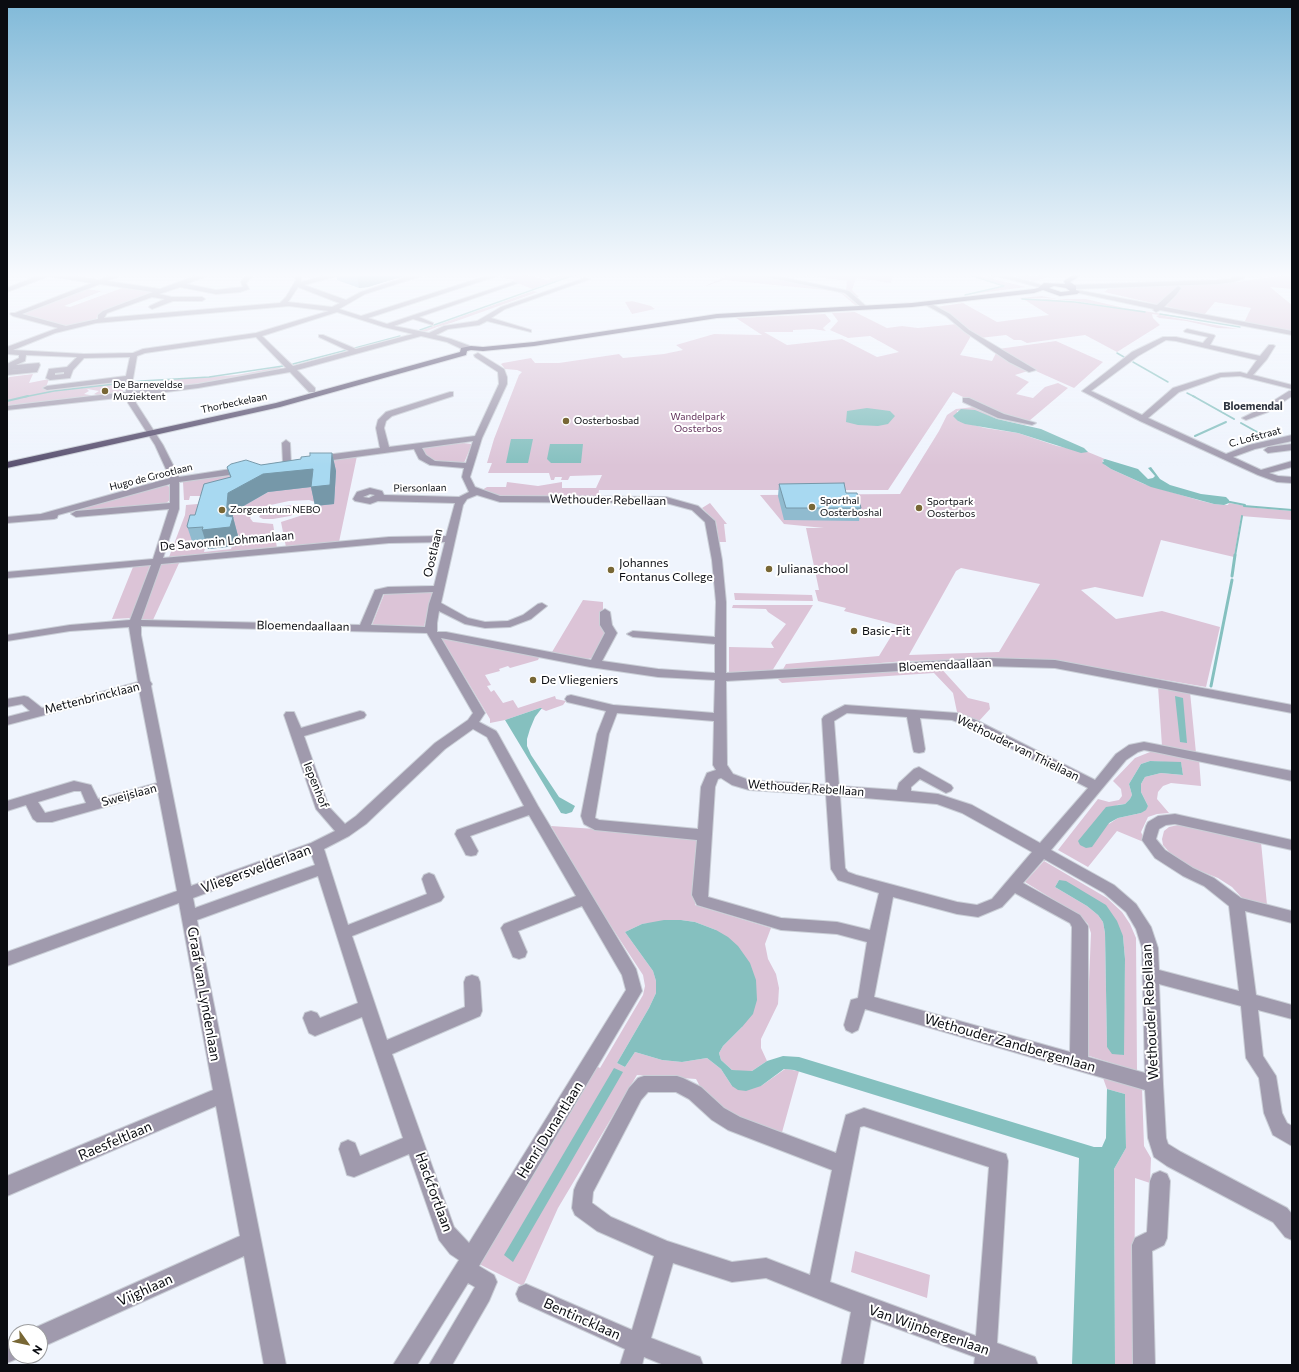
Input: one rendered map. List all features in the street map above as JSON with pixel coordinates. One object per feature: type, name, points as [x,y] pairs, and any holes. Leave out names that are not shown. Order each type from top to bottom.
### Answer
[{"type":"main road","points":[[465,351],[480,352],[571,338]]},
{"type":"main road","name":"Thorbeckelaan","points":[[7,465],[277,405],[465,351]]},
{"type":"street","points":[[7,351],[39,338]]},
{"type":"street","points":[[7,351],[79,358],[134,355],[143,351],[235,338]]},
{"type":"street","points":[[260,338],[312,390]]},
{"type":"street","points":[[325,338],[356,352]]},
{"type":"street","points":[[7,408],[131,395],[198,386],[292,369],[405,338]]},
{"type":"street","points":[[439,338],[449,340],[465,351]]},
{"type":"street","points":[[979,338],[1012,360],[1032,370]]},
{"type":"street","points":[[1205,346],[1211,338]]},
{"type":"street","points":[[1263,359],[1176,339],[1162,339],[1134,354],[1086,391],[1261,473],[1277,479],[1292,480]]},
{"type":"street","points":[[1250,376],[1263,359],[1270,346]]},
{"type":"street","points":[[476,492],[471,489],[467,481],[470,466],[478,438],[502,384],[503,374],[502,371],[480,352]]},
{"type":"street","points":[[9,368],[10,365],[22,359],[23,353]]},
{"type":"street","points":[[134,355],[129,380],[132,402],[162,451],[174,475],[174,505],[164,542],[156,560],[134,623]]},
{"type":"street","points":[[60,364],[79,358]]},
{"type":"street","points":[[69,368],[79,358]]},
{"type":"street","points":[[1143,419],[1176,390],[1220,375],[1231,373],[1250,376],[1292,387]]},
{"type":"street","points":[[47,388],[129,380]]},
{"type":"street","points":[[1246,418],[1265,410],[1292,393]]},
{"type":"street","points":[[385,450],[380,428],[382,420],[389,414],[450,394]]},
{"type":"street","points":[[966,400],[1001,416],[1032,422]]},
{"type":"street","points":[[309,461],[478,438]]},
{"type":"street","name":"C. Lofstraat","points":[[1225,457],[1252,447],[1292,438]]},
{"type":"street","points":[[286,443],[287,464]]},
{"type":"street","points":[[1237,461],[1275,446],[1292,443]]},
{"type":"street","points":[[417,446],[422,457],[433,463],[470,466]]},
{"type":"street","points":[[1268,450],[1292,447]]},
{"type":"street","points":[[1261,473],[1272,468],[1292,464]]},
{"type":"street","name":"Hugo de Grootlaan","points":[[45,516],[174,480],[257,468]]},
{"type":"street","points":[[461,500],[476,492]]},
{"type":"street","name":"Wethouder Rebellaan","points":[[476,492],[491,497],[510,499],[666,500],[688,505],[700,511],[712,526],[721,602],[720,766],[723,772],[737,782],[749,785],[904,795],[938,799],[967,809],[1109,889],[1131,908],[1143,927],[1150,948],[1154,1084],[1157,1138],[1161,1150],[1174,1159],[1280,1215],[1292,1230]]},
{"type":"street","name":"Piersonlaan","points":[[379,498],[461,500]]},
{"type":"street","name":"Oostlaan","points":[[432,632],[434,604],[458,505],[461,500]]},
{"type":"street","name":"Hugo de Grootlaan","points":[[7,520],[174,505]]},
{"type":"street","name":"De Savornin Lohmanlaan","points":[[7,575],[156,560],[389,540],[450,539]]},
{"type":"street","points":[[364,628],[379,592],[388,590],[438,589]]},
{"type":"street","points":[[434,604],[465,621],[485,625],[510,624],[527,617],[542,606]]},
{"type":"street","points":[[594,663],[611,633],[606,625],[605,612]]},
{"type":"street","name":"Bloemendaallaan","points":[[7,638],[70,628],[134,623],[364,628],[432,632],[594,663],[658,673],[720,677],[755,677],[987,662],[1055,664],[1292,710]]},
{"type":"street","name":"Graaf van Lyndenlaan","points":[[134,623],[250,1242],[276,1365]]},
{"type":"street","points":[[490,644],[497,625]]},
{"type":"street","points":[[432,632],[479,713],[472,724],[492,734],[532,808],[585,899],[509,928],[519,952]]},
{"type":"street","points":[[633,634],[721,641]]},
{"type":"street","name":"Mettenbrincklaan","points":[[7,721],[146,684]]},
{"type":"street","points":[[571,699],[613,710],[720,717]]},
{"type":"street","name":"Mettenbrincklaan","points":[[7,703],[24,700],[39,712]]},
{"type":"street","name":"Wethouder van Thiellaan","points":[[833,791],[828,719],[845,709],[953,716],[972,723],[1098,787]]},
{"type":"street","points":[[613,710],[603,734],[588,816],[589,820],[595,825],[705,834]]},
{"type":"street","points":[[913,713],[919,749]]},
{"type":"street","name":"Iepenhof","points":[[290,715],[323,809],[344,832]]},
{"type":"street","points":[[297,734],[360,715]]},
{"type":"street","name":"Vliegersvelderlaan","points":[[7,959],[316,847],[344,832],[366,816],[440,746],[472,724]]},
{"type":"street","points":[[833,791],[838,869],[843,876],[852,880],[957,908],[978,910],[997,903],[1098,787],[1122,757],[1134,748],[1144,746],[1292,776]]},
{"type":"street","points":[[904,795],[904,786],[922,770],[946,788]]},
{"type":"street","points":[[723,772],[712,776],[710,782],[700,895],[702,901],[781,924],[837,928],[876,938]]},
{"type":"street","name":"Sweijslaan","points":[[30,800],[38,815],[42,818],[52,817],[93,804],[165,785]]},
{"type":"street","name":"Sweijslaan","points":[[7,806],[81,786],[86,788],[93,804]]},
{"type":"street","points":[[471,851],[462,834],[532,808]]},
{"type":"street","points":[[1292,845],[1175,819],[1163,820],[1153,826],[1150,840],[1160,854],[1188,872],[1209,882],[1236,903],[1292,917]]},
{"type":"street","name":"Hackfortlaan","points":[[316,847],[367,1007],[446,1233],[469,1263]]},
{"type":"street","name":"Vliegersvelderlaan","points":[[190,916],[323,868]]},
{"type":"street","points":[[344,933],[436,896],[429,879]]},
{"type":"street","points":[[1013,885],[1075,919],[1080,926],[1079,1062]]},
{"type":"street","points":[[852,1025],[857,1005],[865,1002],[876,938],[887,889]]},
{"type":"street","name":"Henri Dunantlaan","points":[[404,1365],[469,1263],[634,991],[630,974],[585,899]]},
{"type":"street","points":[[1236,903],[1255,1058],[1267,1076],[1273,1113],[1280,1129],[1292,1137]]},
{"type":"street","points":[[1150,975],[1292,1012]]},
{"type":"street","points":[[383,1050],[474,1011],[472,982]]},
{"type":"street","name":"Wethouder Zandbergenlaan","points":[[865,1002],[1154,1084]]},
{"type":"street","points":[[312,1018],[315,1028],[367,1007]]},
{"type":"street","points":[[844,1164],[734,1124],[718,1114],[695,1093],[677,1084],[644,1084],[635,1094],[584,1190],[582,1208],[604,1224],[666,1251],[732,1272],[766,1268],[863,1306]]},
{"type":"street","name":"Raesfeltlaan","points":[[7,1186],[223,1095]]},
{"type":"street","points":[[818,1288],[852,1121],[864,1117],[999,1161],[985,1358]]},
{"type":"street","name":"Hackfortlaan","points":[[348,1149],[354,1168],[415,1142]]},
{"type":"street","points":[[1144,1365],[1142,1245],[1156,1238],[1160,1180]]},
{"type":"street","name":"Vijghlaan","points":[[48,1333],[250,1242]]},
{"type":"street","points":[[631,1365],[666,1251]]},
{"type":"street","points":[[440,1365],[482,1294],[487,1282],[469,1263]]},
{"type":"street","name":"Bentincklaan","points":[[526,1294],[638,1344],[692,1365]]},
{"type":"street","name":"Van Wijnbergenlaan","points":[[852,1365],[863,1306],[985,1358],[1027,1365]]},
{"type":"green space","name":"Wandelpark Oosterbos","points":[[700,338],[775,338],[787,345],[842,339],[877,357],[899,352],[874,338],[970,338],[960,355],[992,361],[997,351],[1031,370],[1015,375],[1029,382],[1016,394],[1033,398],[1045,387],[1058,383],[1068,388],[1029,421],[1001,416],[953,392],[888,490],[599,490],[598,496],[596,497],[502,497],[482,490],[487,487],[506,487],[507,482],[538,486],[562,482],[562,488],[596,488],[602,475],[570,476],[568,480],[561,480],[562,477],[555,477],[554,480],[551,480],[549,473],[488,473],[492,463],[487,463],[494,439],[519,375],[522,372],[505,369],[501,364],[503,363],[531,358],[535,363],[559,363],[619,354],[623,358],[664,354],[683,350],[676,345]]},
{"type":"green space","points":[[1011,338],[1063,338],[1027,343],[1021,340],[1014,340]]},
{"type":"green space","points":[[1091,338],[1139,338],[1117,352]]},
{"type":"green space","points":[[1056,341],[1103,362],[1074,388],[1027,367],[998,349]]},
{"type":"green space","points":[[284,366],[273,371],[181,388],[135,390],[135,382],[237,375]]},
{"type":"green space","points":[[33,374],[29,383],[49,379],[46,387],[124,380],[123,393],[97,397],[97,395],[94,394],[99,391],[87,389],[89,391],[84,394],[95,396],[94,398],[7,407],[7,380],[9,377]]},
{"type":"green space","points":[[974,407],[1027,423],[1025,425],[997,419],[972,410],[957,411],[958,421],[985,428],[1018,433],[1057,446],[1088,452],[1105,459],[1102,460],[1105,465],[1111,469],[1144,484],[1214,504],[1228,505],[1229,503],[1258,508],[1292,511],[1292,520],[1241,516],[1234,557],[1161,540],[1143,597],[1095,587],[1081,590],[1116,619],[1162,611],[1220,627],[1206,687],[1044,659],[905,661],[782,671],[786,664],[879,656],[898,625],[844,611],[846,608],[818,601],[815,590],[819,590],[806,528],[824,528],[784,524],[760,495],[900,494],[939,431],[947,415],[956,409]],"holes":[[[961,568],[1040,584],[999,652],[909,655],[956,571]]]},
{"type":"green space","points":[[463,443],[472,444],[464,463],[437,463],[427,457],[421,447]]},
{"type":"green space","points":[[357,456],[339,542],[286,547],[281,522],[306,514],[313,510],[317,505],[315,502],[309,500],[289,501],[266,506],[255,511],[250,518],[253,522],[273,524],[277,548],[169,557],[185,515],[186,505],[209,503],[194,548],[205,548],[204,552],[231,549],[232,546],[236,545],[239,535],[230,535],[232,512],[270,491],[295,465]]},
{"type":"green space","points":[[284,466],[202,496],[190,496],[189,500],[184,500],[183,482],[185,481]]},
{"type":"green space","points":[[164,485],[171,487],[171,499],[165,504],[74,512],[77,509]]},
{"type":"green space","points":[[710,503],[727,524],[724,524],[726,542],[719,542],[716,522],[702,508]]},
{"type":"green space","points":[[302,504],[307,505],[306,509],[290,516],[273,519],[263,519],[259,517],[262,513],[274,507]]},
{"type":"green space","points":[[180,561],[153,620],[140,619],[161,563]]},
{"type":"green space","points":[[150,565],[132,618],[112,619],[133,567]]},
{"type":"green space","points":[[385,592],[434,592],[424,626],[372,625]]},
{"type":"green space","points":[[734,593],[812,595],[813,601],[735,600]]},
{"type":"green space","points":[[583,600],[603,602],[603,627],[606,634],[593,658],[587,659],[552,652]]},
{"type":"green space","points":[[733,605],[813,605],[772,671],[729,673],[729,647],[774,648],[771,643],[786,624],[766,609],[732,608]]},
{"type":"green space","points":[[449,638],[540,656],[538,660],[510,668],[508,666],[499,669],[500,671],[485,675],[491,685],[487,686],[491,692],[494,690],[503,703],[513,700],[518,708],[555,696],[556,699],[566,701],[563,705],[546,711],[540,708],[505,720],[490,723],[490,719],[442,639]]},
{"type":"green space","points":[[938,665],[968,698],[989,703],[990,709],[979,721],[957,712],[953,693],[934,673],[782,683],[776,677]]},
{"type":"green space","points":[[1158,686],[1190,692],[1196,753],[1162,746]]},
{"type":"green space","points":[[1150,752],[1165,752],[1199,759],[1201,786],[1171,783],[1163,786],[1158,792],[1157,799],[1169,813],[1157,814],[1148,817],[1141,832],[1146,843],[1117,831],[1088,867],[1058,850],[1098,799],[1109,802],[1119,800],[1122,796],[1121,789],[1113,781],[1135,758]],"holes":[[[1150,761],[1181,763],[1183,775],[1161,773],[1145,777],[1141,784],[1141,792],[1148,806],[1141,813],[1118,818],[1109,824],[1117,805],[1125,804],[1130,799],[1132,795],[1129,784],[1141,764]]]},
{"type":"green space","points":[[1178,825],[1261,842],[1267,905],[1243,899],[1232,887],[1218,878],[1183,864],[1170,853],[1163,845],[1162,839],[1164,831],[1169,827]]},
{"type":"green space","points":[[551,826],[699,836],[695,905],[771,928],[765,944],[768,959],[776,974],[779,988],[778,1004],[761,1039],[761,1048],[767,1061],[752,1071],[744,1072],[732,1070],[721,1060],[719,1053],[723,1046],[742,1027],[716,930],[695,922],[681,920],[642,924],[625,932],[653,971],[656,981],[656,993],[617,1063],[625,1067],[635,1052],[662,1060],[682,1062],[707,1058],[721,1069],[732,1086],[761,1086],[785,1069],[799,1071],[781,1136],[731,1115],[703,1092],[696,1079],[637,1075],[558,1208],[523,1286],[477,1263],[596,1066],[600,1068],[643,995],[645,986],[643,975],[601,911]]},
{"type":"green space","points":[[1044,861],[1107,898],[1122,912],[1130,924],[1136,938],[1137,1071],[1086,1055],[1091,933],[1088,924],[1080,916],[1025,882]],"holes":[[[1059,880],[1123,936],[1125,959],[1123,1055],[1107,1047],[1105,933],[1103,922],[1098,915],[1087,906],[1055,887]]]},
{"type":"green space","points":[[1103,1078],[1142,1088],[1144,1146],[1151,1158],[1150,1183],[1135,1178],[1134,1365],[1115,1365],[1114,1169],[1126,1148],[1125,1094],[1107,1089]]},
{"type":"green space","points":[[855,1251],[930,1275],[927,1298],[851,1272]]},
{"type":"shaded area","points":[[867,408],[890,411],[895,416],[888,424],[878,426],[858,425],[846,422],[847,411]]},
{"type":"shaded area","points":[[961,409],[975,410],[997,419],[1041,429],[1084,448],[1088,452],[1081,453],[1018,433],[965,424],[958,421],[953,416]]},
{"type":"shaded area","points":[[511,439],[533,439],[528,463],[506,463]]},
{"type":"shaded area","points":[[550,444],[583,444],[581,463],[551,463],[547,459]]},
{"type":"shaded area","points":[[1105,459],[1138,469],[1148,479],[1155,476],[1148,468],[1151,467],[1160,479],[1170,485],[1201,494],[1226,497],[1229,500],[1229,503],[1224,505],[1214,504],[1151,487],[1111,469],[1102,463],[1104,461],[1102,460]]},
{"type":"shaded area","points":[[1175,696],[1183,698],[1187,743],[1180,742]]},
{"type":"shaded area","points":[[542,708],[535,717],[530,729],[527,739],[527,746],[531,755],[559,797],[575,806],[572,812],[566,814],[561,813],[505,720]]},
{"type":"shaded area","points":[[1150,761],[1181,762],[1183,775],[1161,773],[1145,777],[1141,784],[1141,792],[1148,806],[1146,810],[1141,813],[1118,818],[1109,823],[1092,847],[1086,848],[1080,845],[1078,841],[1106,807],[1125,804],[1130,799],[1132,795],[1129,784],[1141,764]]},
{"type":"shaded area","points":[[1059,880],[1066,881],[1106,905],[1117,921],[1123,936],[1125,959],[1124,1055],[1112,1054],[1107,1047],[1105,933],[1103,922],[1098,915],[1087,906],[1055,887]]},
{"type":"shaded area","points":[[664,920],[695,922],[716,930],[728,937],[738,946],[750,963],[756,980],[757,1000],[753,1014],[723,1046],[719,1053],[721,1060],[732,1070],[752,1071],[767,1061],[783,1056],[799,1057],[1094,1147],[1102,1147],[1106,1138],[1107,1089],[1125,1094],[1126,1148],[1114,1169],[1115,1365],[1072,1365],[1079,1158],[794,1070],[784,1069],[761,1086],[746,1091],[738,1090],[732,1086],[721,1069],[707,1058],[682,1062],[662,1060],[635,1052],[625,1067],[617,1063],[656,993],[656,981],[653,971],[625,932],[642,924]]},
{"type":"shaded area","points":[[614,1068],[623,1072],[513,1262],[504,1255]]},
{"type":"building","points":[[310,453],[332,453],[330,485],[311,487],[313,469],[263,474],[228,493],[226,516],[233,517],[230,527],[202,530],[203,527],[188,528],[187,526],[190,515],[195,515],[204,484],[231,477],[227,467],[231,464],[246,460],[261,465],[301,459],[301,457],[310,456]]},
{"type":"building","points":[[844,483],[846,493],[857,493],[861,508],[786,508],[779,484]]},
{"type":"waterway","points":[[355,348],[392,338]]},
{"type":"waterway","points":[[293,364],[347,350]]},
{"type":"waterway","points":[[1117,353],[1124,357]]},
{"type":"waterway","points":[[1133,362],[1168,382]]},
{"type":"waterway","points":[[24,397],[54,391],[141,381],[209,377],[283,366]]},
{"type":"waterway","points":[[1187,393],[1193,396]]},
{"type":"waterway","points":[[7,401],[28,396]]},
{"type":"waterway","points":[[1193,396],[1234,419]]},
{"type":"waterway","points":[[1195,436],[1226,422]]},
{"type":"waterway","points":[[1241,423],[1266,437]]},
{"type":"waterway","points":[[1225,501],[1245,505]]},
{"type":"waterway","points":[[1244,506],[1292,510]]},
{"type":"waterway","points":[[1235,556],[1242,516]]},
{"type":"waterway","points":[[1232,576],[1235,555]]},
{"type":"waterway","points":[[1211,686],[1232,580]]},
{"type":"place","name":"De Barneveldse Muziektent","points":[[105,391]]},
{"type":"place","name":"Oosterbosbad","points":[[566,421]]},
{"type":"place","name":"Sporthal Oosterboshal","points":[[812,507]]},
{"type":"place","name":"Sportpark Oosterbos","points":[[919,508]]},
{"type":"place","name":"Zorgcentrum NEBO","points":[[222,510]]},
{"type":"place","name":"Julianaschool","points":[[769,569]]},
{"type":"place","name":"Johannes Fontanus College","points":[[611,570]]},
{"type":"place","name":"Basic-Fit","points":[[854,631]]},
{"type":"place","name":"De Vliegeniers","points":[[533,680]]},
{"type":"district","name":"Bloemendal","points":[[1253,406]]}]
